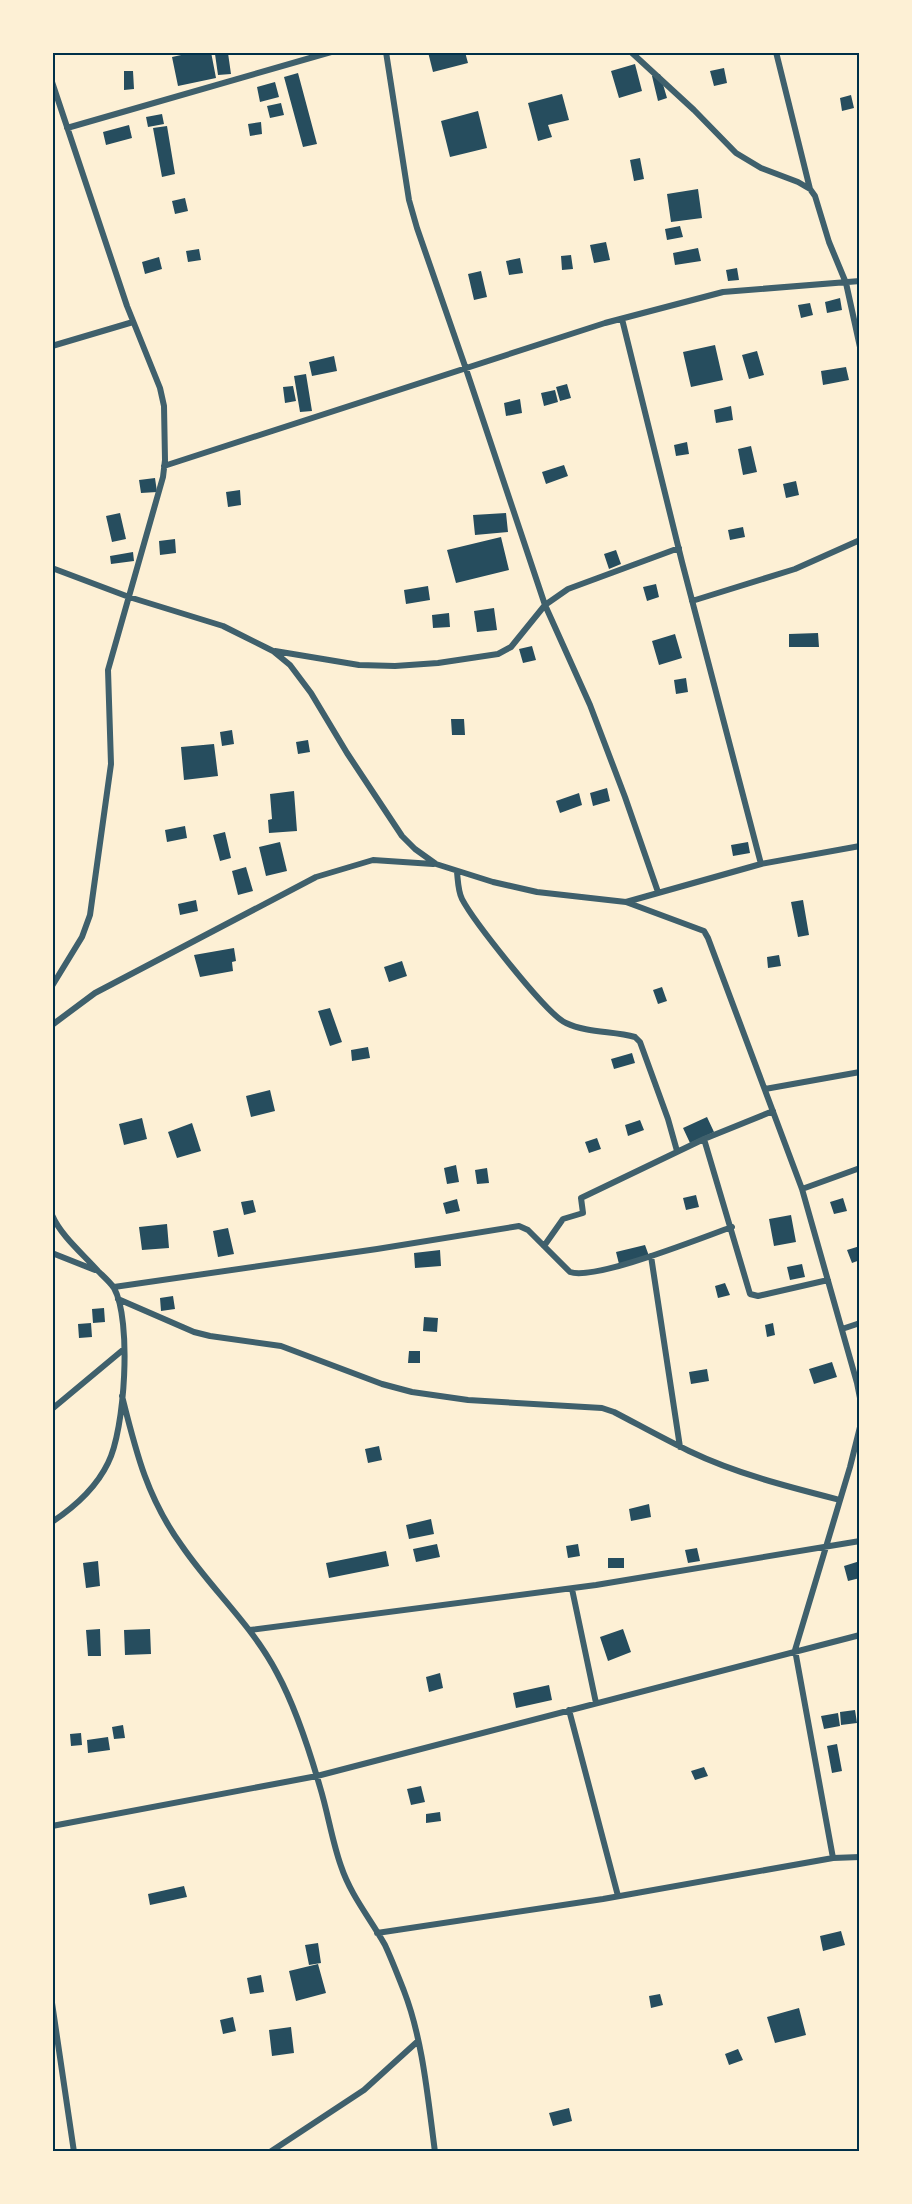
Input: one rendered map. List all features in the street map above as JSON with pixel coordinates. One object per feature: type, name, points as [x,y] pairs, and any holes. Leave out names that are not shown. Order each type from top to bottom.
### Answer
[{"type":"street","points":[[67,128],[331,52]]},
{"type":"street","points":[[386,52],[409,200],[417,228],[545,604],[590,705],[626,797],[658,892]]},
{"type":"street","points":[[631,52],[694,110],[736,153],[761,168],[810,189]]},
{"type":"street","points":[[776,52],[810,189],[820,206],[829,242],[846,283],[860,346]]},
{"type":"street","points":[[52,82],[133,322],[162,395],[164,466],[153,514],[108,670],[111,764],[90,915],[82,937],[52,986]]},
{"type":"street","points":[[164,466],[622,319],[736,289],[860,281]]},
{"type":"street","points":[[622,319],[692,601],[761,864]]},
{"type":"street","points":[[52,346],[133,322]]},
{"type":"street","points":[[692,601],[795,569],[860,540]]},
{"type":"street","points":[[273,651],[359,665],[395,666],[474,659],[498,654],[511,647],[545,604],[568,589],[679,548]]},
{"type":"street","points":[[52,568],[129,597],[223,626],[273,651],[290,665],[311,693],[346,753],[402,836],[436,864],[458,872],[537,892],[626,902],[704,931],[802,1189],[860,1398]]},
{"type":"street","points":[[626,902],[761,864],[860,846]]},
{"type":"street","points":[[52,1025],[95,993],[316,877],[373,860],[436,864]]},
{"type":"street","points":[[458,872],[458,888],[466,906],[518,974],[559,1019],[573,1026],[635,1037],[639,1042],[668,1119],[677,1151]]},
{"type":"street","points":[[765,1089],[860,1072]]},
{"type":"street","points":[[544,1246],[562,1219],[583,1213],[581,1198],[677,1151],[773,1111]]},
{"type":"street","points":[[704,1139],[732,1227],[750,1294],[758,1296],[828,1280]]},
{"type":"street","points":[[802,1189],[860,1168]]},
{"type":"street","points":[[52,1215],[61,1231],[114,1287],[122,1311],[124,1349],[119,1426],[110,1461],[99,1480],[75,1506],[52,1522]]},
{"type":"street","points":[[114,1287],[519,1226],[528,1230],[570,1272],[576,1274],[607,1269],[651,1256],[732,1227]]},
{"type":"street","points":[[52,1253],[98,1271]]},
{"type":"street","points":[[651,1256],[680,1447]]},
{"type":"street","points":[[118,1299],[194,1332],[281,1346],[382,1384],[412,1392],[468,1400],[602,1408],[680,1447],[765,1481],[840,1500]]},
{"type":"street","points":[[842,1329],[860,1323]]},
{"type":"street","points":[[52,1409],[124,1349]]},
{"type":"street","points":[[122,1396],[146,1484],[161,1513],[182,1548],[250,1630],[278,1675],[295,1713],[316,1776],[340,1864],[359,1905],[385,1946],[405,1994],[418,2042],[435,2151]]},
{"type":"street","points":[[833,1858],[795,1650],[860,1427]]},
{"type":"street","points":[[250,1630],[572,1589],[860,1541]]},
{"type":"street","points":[[572,1589],[596,1703]]},
{"type":"street","points":[[52,1826],[316,1776],[860,1635]]},
{"type":"street","points":[[569,1710],[618,1896]]},
{"type":"street","points":[[376,1933],[618,1896],[833,1858],[860,1857]]},
{"type":"street","points":[[52,2003],[74,2151]]},
{"type":"street","points":[[270,2151],[364,2090],[418,2042]]},
{"type":"building","points":[[195,52],[211,52],[216,78],[178,86],[172,57]]},
{"type":"building","points":[[428,52],[465,52],[468,63],[433,72]]},
{"type":"building","points":[[228,53],[231,74],[218,75],[215,54]]},
{"type":"building","points":[[635,64],[642,91],[619,98],[611,71]]},
{"type":"building","points":[[724,68],[727,83],[714,86],[710,71]]},
{"type":"building","points":[[124,71],[133,71],[134,89],[124,90]]},
{"type":"building","points":[[298,73],[317,144],[303,147],[284,77]]},
{"type":"building","points":[[660,74],[667,98],[658,101],[652,76]]},
{"type":"building","points":[[275,82],[279,97],[260,102],[257,87]]},
{"type":"building","points":[[562,94],[569,120],[548,125],[552,137],[538,141],[528,103]]},
{"type":"building","points":[[851,95],[854,108],[842,111],[840,98]]},
{"type":"building","points":[[281,103],[284,115],[270,118],[267,106]]},
{"type":"building","points":[[478,111],[487,148],[450,157],[441,121]]},
{"type":"building","points":[[162,114],[164,124],[148,127],[146,117]]},
{"type":"building","points":[[261,122],[262,134],[250,136],[248,124]]},
{"type":"building","points":[[129,125],[132,138],[106,145],[103,132]]},
{"type":"building","points":[[167,126],[175,174],[162,177],[153,128]]},
{"type":"building","points":[[640,158],[644,179],[634,181],[630,160]]},
{"type":"building","points":[[698,189],[702,218],[671,222],[667,194]]},
{"type":"building","points":[[185,198],[188,211],[175,214],[172,201]]},
{"type":"building","points":[[680,226],[683,237],[667,240],[665,229]]},
{"type":"building","points":[[606,242],[610,260],[594,263],[590,245]]},
{"type":"building","points":[[698,248],[701,261],[675,265],[673,253]]},
{"type":"building","points":[[199,249],[201,260],[188,262],[186,251]]},
{"type":"building","points":[[571,255],[573,269],[562,270],[561,256]]},
{"type":"building","points":[[159,257],[162,269],[145,274],[142,262]]},
{"type":"building","points":[[520,258],[523,273],[509,275],[506,261]]},
{"type":"building","points":[[737,268],[739,280],[728,281],[726,270]]},
{"type":"building","points":[[481,271],[487,297],[474,300],[468,274]]},
{"type":"building","points":[[840,298],[842,310],[827,313],[825,302]]},
{"type":"building","points":[[810,303],[813,315],[801,318],[798,305]]},
{"type":"building","points":[[715,345],[723,380],[691,387],[683,352]]},
{"type":"building","points":[[757,351],[764,375],[749,379],[742,355]]},
{"type":"building","points":[[334,356],[337,371],[312,376],[309,362]]},
{"type":"building","points":[[846,367],[849,380],[823,385],[821,371]]},
{"type":"building","points":[[306,374],[312,411],[300,412],[294,376]]},
{"type":"building","points":[[567,384],[571,398],[560,401],[556,387]]},
{"type":"building","points":[[293,386],[296,401],[285,403],[283,387]]},
{"type":"building","points":[[555,390],[558,402],[544,406],[541,393]]},
{"type":"building","points":[[520,399],[522,413],[506,416],[504,403]]},
{"type":"building","points":[[731,406],[733,420],[716,423],[714,410]]},
{"type":"building","points":[[687,442],[689,454],[676,456],[674,445]]},
{"type":"building","points":[[751,446],[757,472],[743,475],[738,449]]},
{"type":"building","points":[[564,465],[568,476],[546,484],[542,472]]},
{"type":"building","points":[[155,478],[157,492],[141,493],[139,480]]},
{"type":"building","points":[[796,481],[799,495],[786,498],[783,484]]},
{"type":"building","points":[[240,490],[241,505],[228,507],[226,492]]},
{"type":"building","points":[[120,513],[126,539],[112,542],[106,516]]},
{"type":"building","points":[[506,513],[508,532],[475,535],[473,515]]},
{"type":"building","points":[[743,527],[745,537],[730,540],[728,530]]},
{"type":"building","points":[[501,537],[509,570],[456,583],[447,550]]},
{"type":"building","points":[[175,539],[176,553],[160,555],[159,541]]},
{"type":"building","points":[[616,550],[621,564],[609,569],[604,554]]},
{"type":"building","points":[[133,552],[134,561],[111,564],[110,556]]},
{"type":"building","points":[[656,584],[659,597],[647,601],[643,587]]},
{"type":"building","points":[[428,586],[430,600],[406,604],[404,590]]},
{"type":"building","points":[[494,608],[497,630],[477,632],[474,611]]},
{"type":"building","points":[[449,613],[450,627],[433,628],[432,615]]},
{"type":"building","points":[[818,633],[819,647],[789,647],[789,634]]},
{"type":"building","points":[[675,634],[682,658],[659,665],[652,641]]},
{"type":"building","points":[[532,646],[536,660],[523,663],[519,649]]},
{"type":"building","points":[[686,678],[688,692],[676,694],[674,680]]},
{"type":"building","points":[[451,719],[464,719],[465,735],[452,735]]},
{"type":"building","points":[[232,730],[234,744],[222,746],[220,732]]},
{"type":"building","points":[[308,740],[310,752],[298,754],[296,742]]},
{"type":"building","points":[[214,744],[218,776],[184,780],[181,747]]},
{"type":"building","points":[[607,788],[610,801],[593,806],[590,793]]},
{"type":"building","points":[[294,791],[297,831],[269,833],[268,820],[272,819],[270,794]]},
{"type":"building","points":[[579,793],[582,805],[560,813],[556,801]]},
{"type":"building","points":[[185,826],[187,838],[167,842],[165,830]]},
{"type":"building","points":[[225,832],[231,858],[220,861],[213,835]]},
{"type":"building","points":[[280,842],[287,871],[266,876],[259,847]]},
{"type":"building","points":[[748,842],[750,853],[733,856],[731,845]]},
{"type":"building","points":[[246,867],[253,891],[238,895],[232,871]]},
{"type":"building","points":[[196,900],[198,911],[180,915],[178,904]]},
{"type":"building","points":[[803,900],[809,935],[798,937],[791,902]]},
{"type":"building","points":[[234,948],[236,961],[232,962],[233,971],[200,977],[194,955]]},
{"type":"building","points":[[779,955],[781,966],[768,968],[767,957]]},
{"type":"building","points":[[402,961],[407,976],[389,982],[384,967]]},
{"type":"building","points":[[662,987],[667,1001],[658,1004],[653,990]]},
{"type":"building","points":[[330,1008],[342,1042],[330,1046],[318,1011]]},
{"type":"building","points":[[368,1047],[370,1058],[352,1061],[351,1050]]},
{"type":"building","points":[[632,1053],[635,1063],[614,1069],[611,1059]]},
{"type":"building","points":[[270,1090],[275,1111],[251,1117],[246,1096]]},
{"type":"building","points":[[707,1117],[714,1132],[690,1143],[683,1128]]},
{"type":"building","points":[[142,1118],[147,1139],[124,1145],[119,1124]]},
{"type":"building","points":[[640,1120],[644,1130],[628,1136],[625,1125]]},
{"type":"building","points":[[192,1123],[201,1151],[177,1158],[168,1132]]},
{"type":"building","points":[[597,1138],[601,1149],[589,1153],[585,1142]]},
{"type":"building","points":[[456,1165],[459,1182],[447,1184],[444,1168]]},
{"type":"building","points":[[487,1168],[489,1183],[477,1184],[475,1170]]},
{"type":"building","points":[[696,1195],[699,1207],[686,1210],[683,1198]]},
{"type":"building","points":[[843,1198],[847,1211],[834,1214],[830,1202]]},
{"type":"building","points":[[457,1199],[460,1211],[446,1214],[443,1203]]},
{"type":"building","points":[[253,1200],[256,1212],[244,1215],[241,1202]]},
{"type":"building","points":[[791,1215],[796,1242],[774,1246],[769,1219]]},
{"type":"building","points":[[167,1224],[169,1248],[142,1250],[139,1227]]},
{"type":"building","points":[[228,1228],[234,1254],[218,1257],[213,1231]]},
{"type":"building","points":[[645,1245],[649,1256],[619,1264],[616,1252]]},
{"type":"building","points":[[860,1246],[860,1260],[852,1263],[847,1250]]},
{"type":"building","points":[[440,1250],[441,1266],[415,1268],[414,1253]]},
{"type":"building","points":[[802,1264],[805,1277],[790,1280],[787,1267]]},
{"type":"building","points":[[725,1283],[730,1295],[718,1298],[715,1286]]},
{"type":"building","points":[[173,1296],[175,1309],[161,1311],[160,1298]]},
{"type":"building","points":[[104,1308],[105,1322],[93,1323],[92,1309]]},
{"type":"building","points":[[424,1317],[438,1318],[437,1332],[423,1331]]},
{"type":"building","points":[[91,1323],[92,1337],[79,1338],[78,1324]]},
{"type":"building","points":[[773,1323],[775,1335],[767,1337],[765,1325]]},
{"type":"building","points":[[409,1351],[420,1351],[420,1363],[408,1363]]},
{"type":"building","points":[[832,1362],[837,1377],[814,1384],[809,1369]]},
{"type":"building","points":[[707,1369],[709,1381],[691,1384],[689,1372]]},
{"type":"building","points":[[379,1446],[382,1460],[368,1463],[365,1449]]},
{"type":"building","points":[[649,1504],[651,1517],[631,1521],[629,1509]]},
{"type":"building","points":[[431,1519],[434,1534],[409,1539],[406,1525]]},
{"type":"building","points":[[437,1544],[440,1557],[416,1562],[413,1549]]},
{"type":"building","points":[[578,1544],[580,1556],[568,1558],[566,1546]]},
{"type":"building","points":[[697,1548],[700,1561],[688,1563],[685,1550]]},
{"type":"building","points":[[386,1551],[389,1566],[329,1578],[326,1563]]},
{"type":"building","points":[[608,1558],[624,1558],[624,1568],[608,1568]]},
{"type":"building","points":[[98,1561],[100,1586],[86,1588],[83,1563]]},
{"type":"building","points":[[860,1561],[860,1578],[848,1581],[844,1566]]},
{"type":"building","points":[[100,1629],[101,1656],[88,1656],[86,1630]]},
{"type":"building","points":[[150,1629],[151,1654],[125,1655],[124,1630]]},
{"type":"building","points":[[623,1629],[631,1652],[608,1661],[600,1637]]},
{"type":"building","points":[[440,1673],[443,1688],[429,1692],[426,1677]]},
{"type":"building","points":[[549,1685],[552,1700],[516,1708],[513,1693]]},
{"type":"building","points":[[855,1710],[857,1723],[841,1725],[840,1712]]},
{"type":"building","points":[[838,1713],[840,1726],[824,1729],[821,1716]]},
{"type":"building","points":[[123,1725],[125,1738],[114,1739],[112,1727]]},
{"type":"building","points":[[81,1733],[82,1745],[71,1746],[70,1734]]},
{"type":"building","points":[[108,1737],[110,1750],[88,1753],[87,1740]]},
{"type":"building","points":[[837,1744],[842,1771],[832,1773],[827,1746]]},
{"type":"building","points":[[704,1767],[708,1776],[695,1780],[691,1771]]},
{"type":"building","points":[[421,1786],[425,1802],[411,1805],[407,1789]]},
{"type":"building","points":[[440,1812],[441,1821],[426,1823],[426,1814]]},
{"type":"building","points":[[184,1886],[187,1897],[150,1905],[148,1894]]},
{"type":"building","points":[[841,1931],[845,1945],[823,1951],[820,1936]]},
{"type":"building","points":[[318,1943],[321,1963],[309,1965],[305,1945]]},
{"type":"building","points":[[318,1964],[326,1993],[296,2001],[289,1971]]},
{"type":"building","points":[[261,1975],[264,1992],[250,1994],[247,1978]]},
{"type":"building","points":[[660,1994],[663,2005],[651,2008],[649,1996]]},
{"type":"building","points":[[799,2008],[806,2035],[775,2043],[767,2017]]},
{"type":"building","points":[[233,2017],[236,2031],[223,2034],[220,2020]]},
{"type":"building","points":[[291,2027],[294,2053],[272,2056],[269,2030]]},
{"type":"building","points":[[738,2049],[743,2060],[729,2065],[725,2054]]},
{"type":"building","points":[[569,2108],[572,2121],[553,2126],[549,2113]]}]
